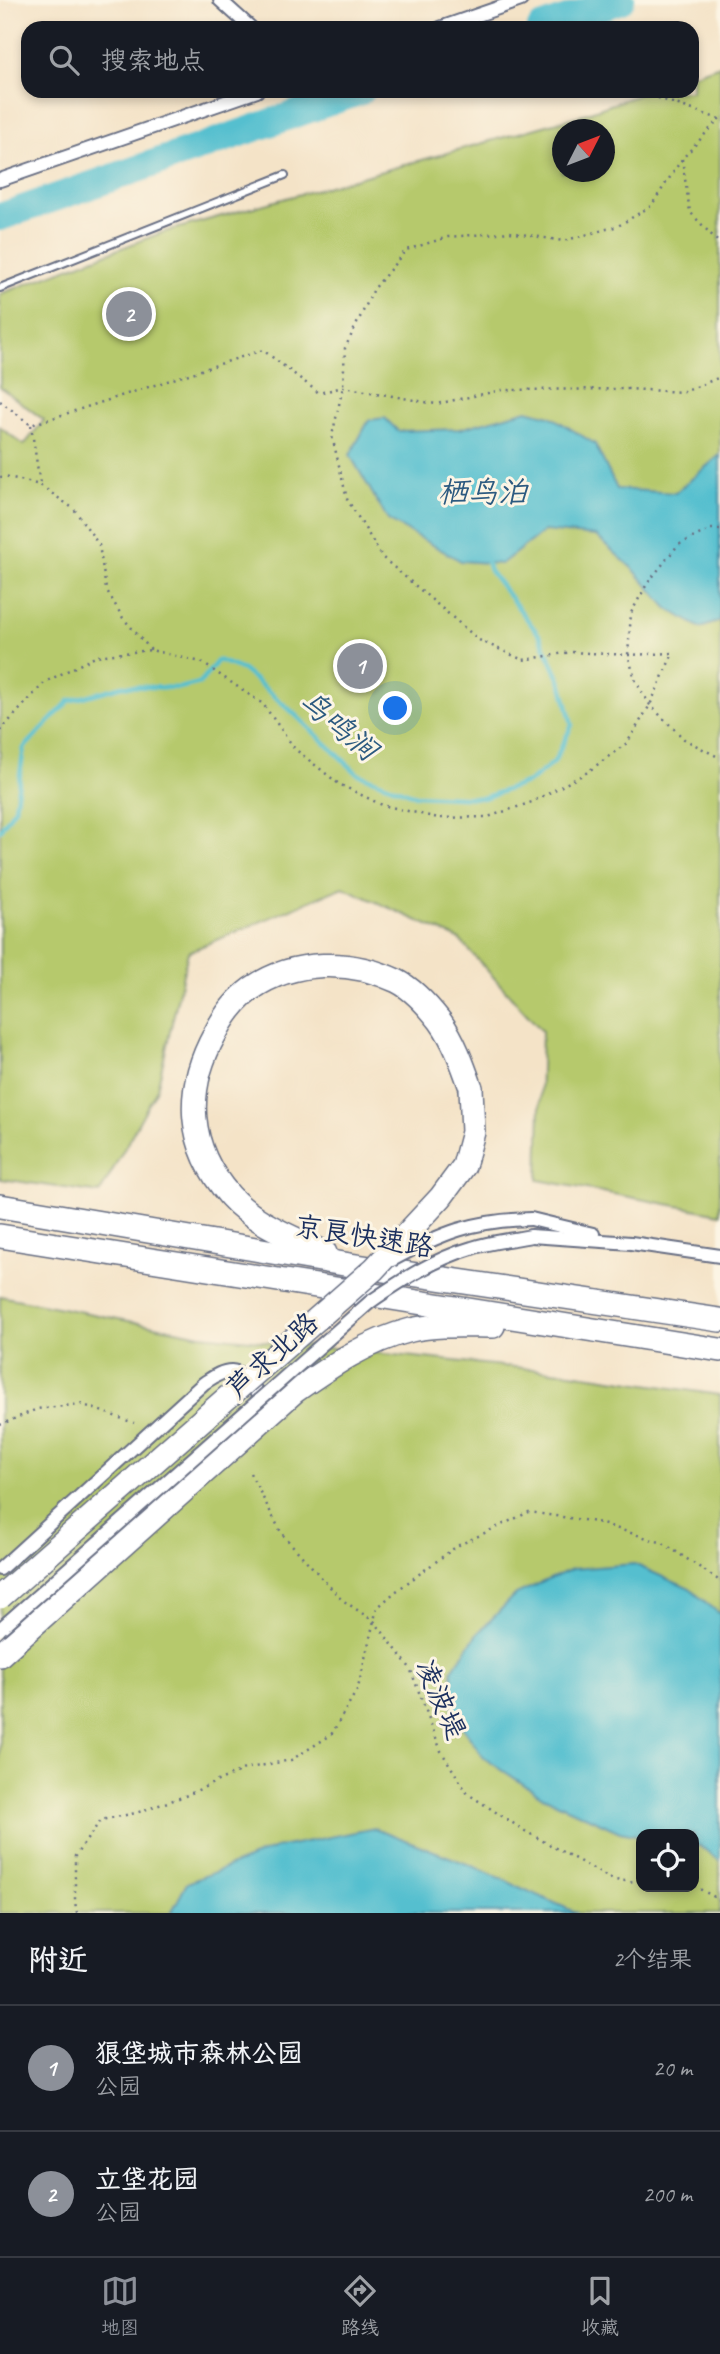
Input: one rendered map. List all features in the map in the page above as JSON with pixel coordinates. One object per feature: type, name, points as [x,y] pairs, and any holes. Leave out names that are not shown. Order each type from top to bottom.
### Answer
[{"type":"highway","points":[[0,1597],[374,1269],[442,1197],[464,1166],[473,1132],[471,1088],[461,1059],[441,1023],[425,1003],[400,982],[367,970],[326,964],[284,971],[249,990],[223,1018],[203,1060],[196,1082],[193,1109],[197,1136],[210,1168],[231,1197],[261,1221],[350,1265]]},
{"type":"highway","name":"京良快速路","points":[[0,1206],[350,1265],[720,1320]]},
{"type":"highway","name":"京良快速路","points":[[0,1236],[720,1350]]},
{"type":"highway","points":[[0,1655],[295,1391],[339,1361],[374,1343],[412,1330],[451,1325],[566,1326]]},
{"type":"street","points":[[220,0],[243,21]]},
{"type":"street","points":[[460,21],[521,0]]},
{"type":"street","points":[[0,180],[237,98]]},
{"type":"street","name":"芦求北路","points":[[374,1269],[434,1237],[499,1220],[531,1219],[631,1243]]},
{"type":"street","name":"芦求北路","points":[[0,1629],[370,1302],[430,1264],[472,1247],[531,1236],[631,1243],[720,1256]]},
{"type":"street","points":[[0,1569],[204,1383],[219,1374],[231,1371],[244,1376],[256,1389],[259,1405],[254,1421],[243,1438]]},
{"type":"lane","points":[[0,288],[285,175]]},
{"type":"path","points":[[0,731],[45,682],[97,656],[151,650],[202,663],[263,704],[295,749],[339,784],[382,805],[438,818],[488,817],[532,802],[586,773],[627,743],[650,705],[673,653],[628,655],[571,652],[523,660],[479,640],[383,558],[347,499],[332,436],[343,387],[345,348],[374,289],[406,250],[448,237],[510,232],[563,241],[618,226],[651,206],[682,159],[720,118],[659,98]]},
{"type":"path","points":[[682,159],[690,212],[720,244]]},
{"type":"path","points":[[31,425],[263,350],[318,393],[343,387],[436,404],[502,390],[628,389],[684,392],[720,377]]},
{"type":"path","points":[[0,401],[31,425],[40,485]]},
{"type":"path","points":[[0,477],[40,485],[74,509],[99,545],[106,589],[123,618],[151,650]]},
{"type":"path","points":[[720,529],[711,529],[678,545],[647,584],[631,613],[628,655],[636,682],[650,705],[684,739],[720,758]]},
{"type":"path","points":[[0,1425],[37,1409],[81,1404],[134,1423]]},
{"type":"path","name":"凌波堤","points":[[250,1473],[282,1534],[341,1599],[375,1622],[410,1668],[441,1751],[468,1794],[525,1831],[613,1881],[636,1882]]},
{"type":"path","points":[[78,1913],[75,1902],[75,1856],[101,1820],[136,1813],[184,1796],[244,1769],[291,1760],[331,1735],[358,1688],[377,1608],[457,1546],[529,1512],[596,1522],[663,1543],[720,1581]]},
{"type":"path","points":[[699,1889],[720,1900]]},
{"type":"green space","points":[[720,65],[720,1214],[538,1180],[542,1031],[459,939],[343,887],[188,952],[157,1089],[100,1193],[0,1179],[0,427],[24,445],[44,420],[0,387],[0,294],[161,233],[552,124],[552,182],[615,182],[615,119],[569,119],[629,98],[699,98],[699,72]]},
{"type":"green space","points":[[0,1296],[201,1335],[571,1373],[720,1395],[720,1913],[0,1913]]},
{"type":"water","name":"栖鸟泊","points":[[527,410],[550,416],[595,444],[617,489],[675,493],[720,455],[720,621],[701,628],[669,610],[634,570],[596,536],[544,531],[501,564],[461,561],[388,520],[350,455],[369,420],[385,418],[398,431],[460,429]]},
{"type":"water","points":[[634,1564],[690,1589],[720,1614],[720,1861],[699,1846],[699,1829],[636,1829],[636,1835],[620,1832],[543,1797],[484,1758],[453,1714],[452,1670],[477,1634],[516,1594],[572,1569]]},
{"type":"water","points":[[375,1828],[475,1867],[577,1913],[171,1913],[187,1883],[275,1848]]},
{"type":"waterway","points":[[561,21],[621,0]]},
{"type":"waterway","points":[[0,217],[341,98]]},
{"type":"waterway","name":"鸟鸣涧","points":[[0,830],[15,808],[24,748],[69,701],[123,686],[179,688],[200,683],[218,660],[243,670],[358,774],[415,795],[483,798],[529,782],[554,762],[572,725],[562,685],[540,636],[490,571],[486,559]]},
{"type":"place","name":"立垡花园","points":[[129,314]]},
{"type":"place","name":"狼垡城市森林公园","points":[[360,666]]}]
